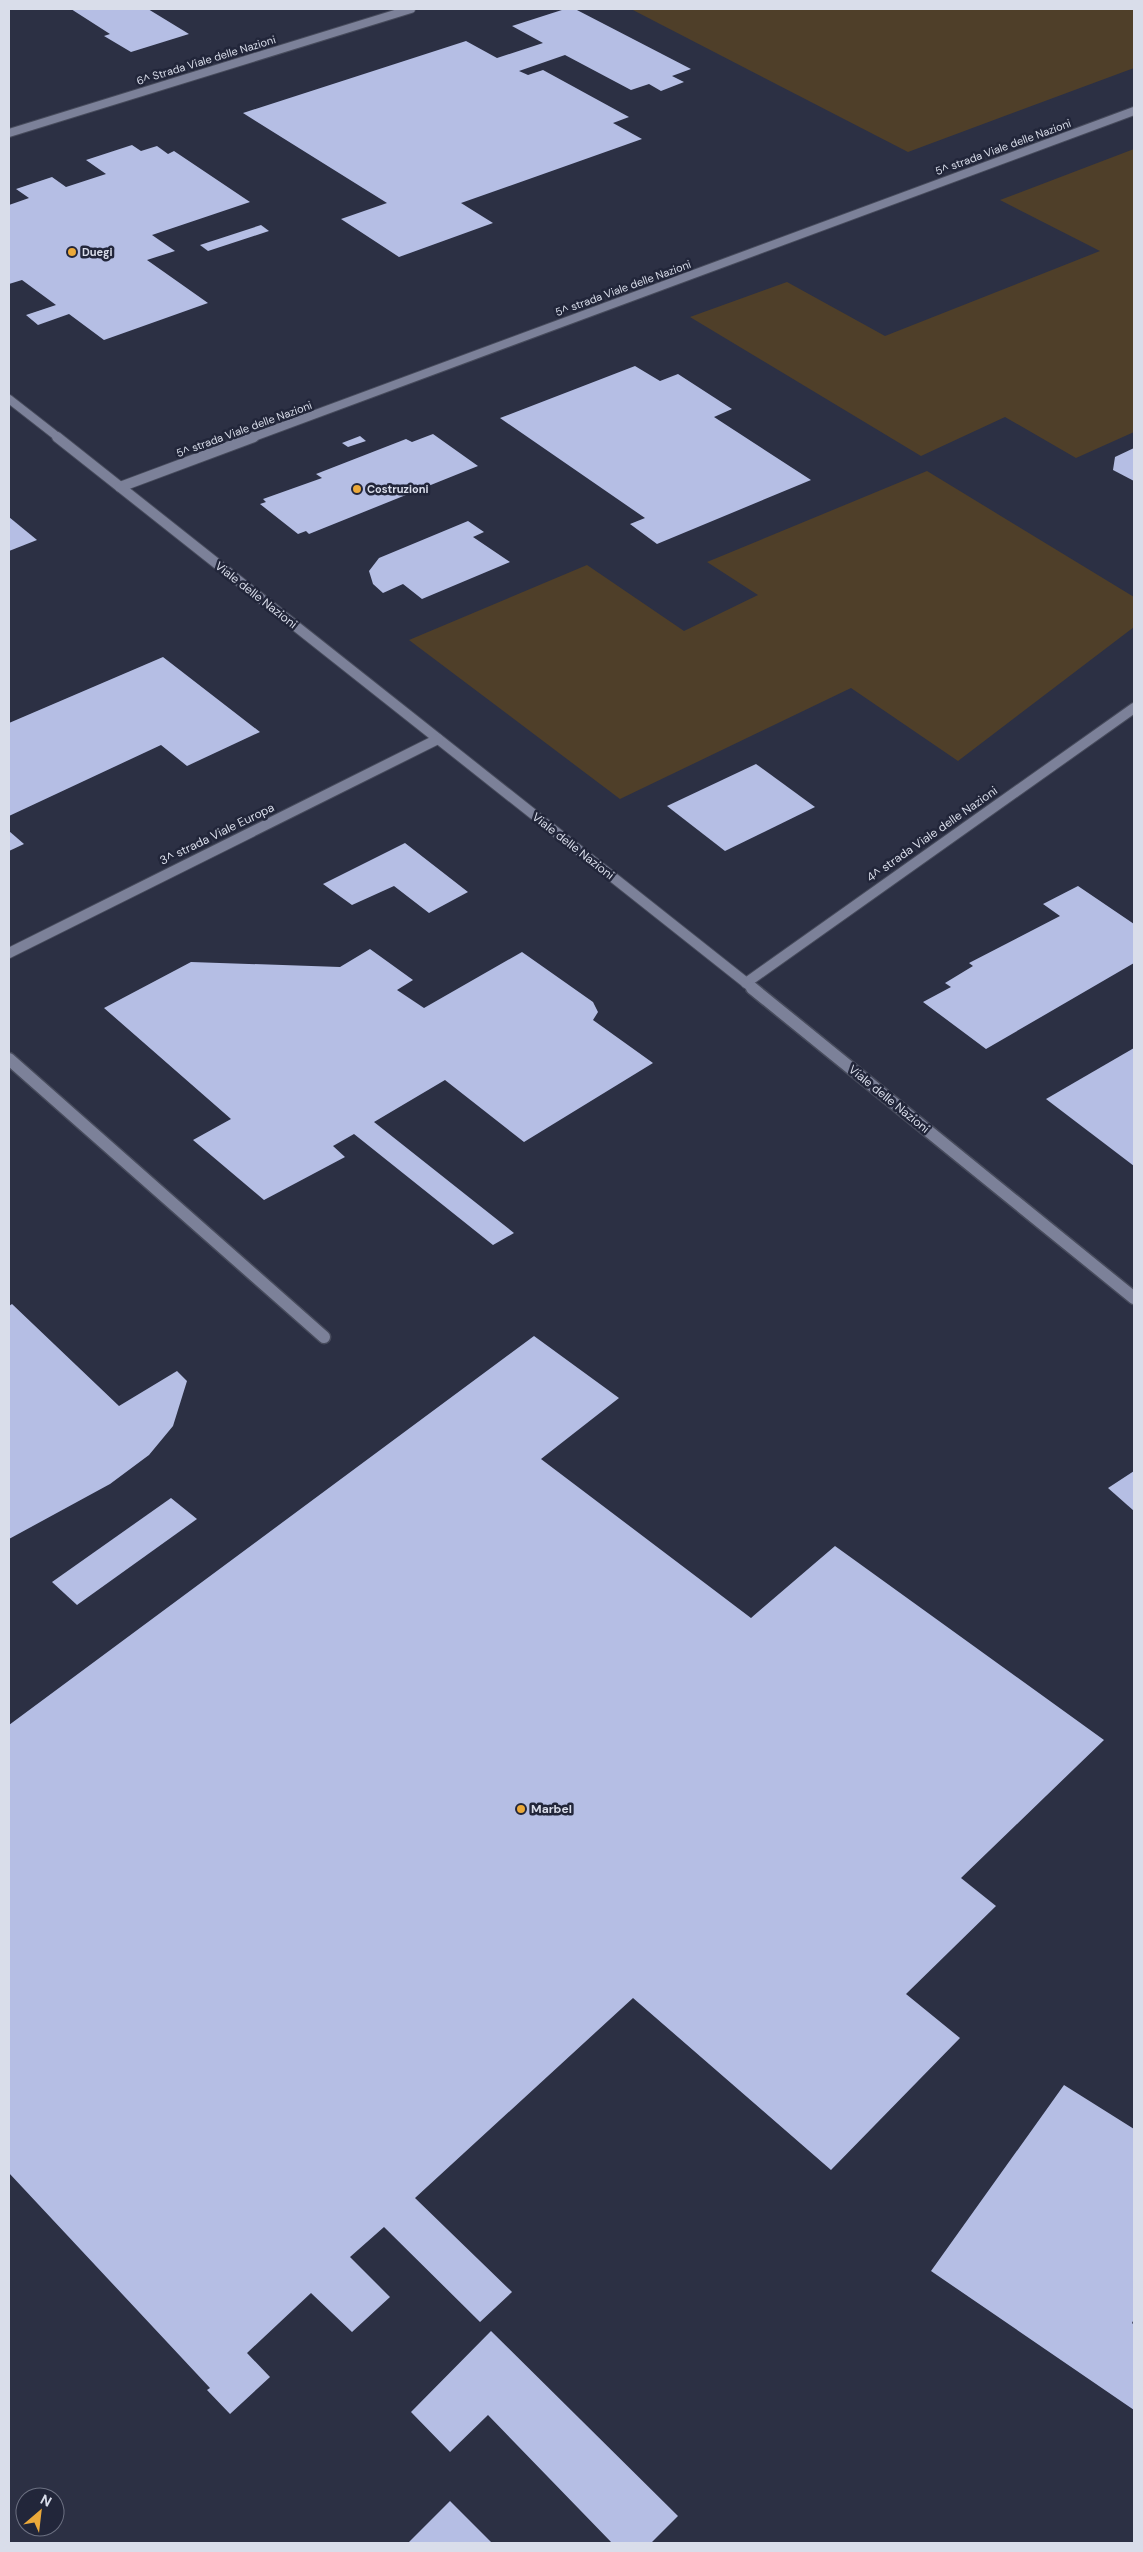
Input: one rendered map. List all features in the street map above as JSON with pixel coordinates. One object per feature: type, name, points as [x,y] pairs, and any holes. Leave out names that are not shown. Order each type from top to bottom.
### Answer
[{"type":"street","name":"6^ Strada Viale delle Nazioni","points":[[9,133],[411,9]]},
{"type":"street","name":"5^ strada Viale delle Nazioni","points":[[120,487],[1134,111]]},
{"type":"street","name":"Viale delle Nazioni","points":[[9,399],[746,983],[1134,1298]]},
{"type":"street","name":"4^ strada Viale delle Nazioni","points":[[746,983],[1134,708]]},
{"type":"street","name":"3^ strada Viale Europa","points":[[9,953],[438,739]]},
{"type":"street","points":[[9,1058],[324,1337]]},
{"type":"shaded area","points":[[631,9],[1134,9],[1134,68],[908,152]]},
{"type":"shaded area","points":[[1134,149],[1134,432],[1076,458],[1005,417],[921,456],[690,317],[787,282],[885,336],[1100,251],[1000,200]]},
{"type":"shaded area","points":[[927,471],[1134,597],[1134,627],[958,761],[851,688],[620,799],[409,640],[587,565],[684,631],[758,595],[707,562]]},
{"type":"building","points":[[71,9],[148,9],[189,34],[131,52],[104,36],[110,34]]},
{"type":"building","points":[[565,9],[575,9],[691,69],[672,76],[684,82],[661,91],[649,84],[631,90],[565,55],[519,71],[528,75],[543,70],[629,117],[613,123],[642,139],[461,203],[493,223],[399,257],[341,219],[387,203],[243,113],[466,41],[497,58],[543,43],[512,26]]},
{"type":"building","name":"Duegi","points":[[132,145],[141,151],[157,146],[168,154],[174,151],[250,202],[152,235],[175,251],[147,260],[208,303],[104,340],[69,314],[38,325],[26,315],[56,305],[22,280],[9,284],[9,205],[29,198],[16,189],[52,177],[66,187],[106,174],[86,160]]},
{"type":"building","points":[[261,225],[269,231],[208,251],[200,245]]},
{"type":"building","points":[[635,366],[660,381],[678,374],[732,409],[714,417],[811,480],[657,544],[630,524],[645,518],[500,418]]},
{"type":"building","name":"Costruzioni","points":[[433,434],[478,466],[309,534],[306,531],[298,534],[260,504],[266,502],[263,499],[322,478],[316,474],[406,439],[412,442]]},
{"type":"building","points":[[360,436],[366,441],[348,447],[342,443]]},
{"type":"building","points":[[1134,448],[1134,481],[1113,470],[1115,457]]},
{"type":"building","points":[[9,517],[37,540],[9,551]]},
{"type":"building","points":[[468,521],[484,532],[473,537],[510,562],[422,599],[403,584],[383,593],[373,584],[369,571],[379,558]]},
{"type":"building","points":[[163,657],[260,732],[187,766],[161,745],[9,816],[9,723]]},
{"type":"building","points":[[756,764],[815,807],[725,851],[667,806]]},
{"type":"building","points":[[9,831],[24,844],[9,851]]},
{"type":"building","points":[[405,843],[468,892],[429,913],[394,886],[352,905],[323,884]]},
{"type":"building","points":[[1078,886],[1134,924],[1134,963],[986,1049],[923,1002],[951,987],[945,983],[973,966],[969,963],[1060,916],[1043,904]]},
{"type":"building","points":[[370,949],[413,980],[397,990],[424,1008],[522,952],[593,1002],[598,1012],[593,1020],[653,1063],[524,1142],[445,1080],[374,1122],[514,1233],[493,1245],[354,1134],[333,1146],[345,1157],[264,1200],[193,1140],[231,1119],[104,1008],[191,962],[340,967]]},
{"type":"building","points":[[1134,1048],[1134,1166],[1046,1099]]},
{"type":"building","points":[[12,1304],[119,1406],[177,1371],[187,1381],[173,1426],[149,1455],[110,1484],[9,1539],[9,1306]]},
{"type":"building","name":"Marbel","points":[[534,1336],[619,1398],[541,1459],[751,1618],[835,1546],[1104,1740],[961,1878],[996,1906],[906,1994],[960,2038],[831,2170],[633,1998],[415,2198],[512,2292],[480,2322],[384,2227],[350,2257],[390,2297],[352,2332],[311,2293],[247,2353],[270,2377],[230,2414],[207,2390],[210,2388],[9,2173],[9,1725]]},
{"type":"building","points":[[1134,1471],[1134,1511],[1108,1488]]},
{"type":"building","points":[[171,1498],[197,1519],[77,1605],[52,1582]]},
{"type":"building","points":[[1064,2085],[1134,2129],[1134,2319],[1132,2323],[1134,2325],[1134,2410],[931,2271]]},
{"type":"building","points":[[491,2331],[678,2516],[651,2543],[612,2543],[488,2415],[450,2452],[411,2412]]},
{"type":"building","points":[[450,2501],[492,2543],[408,2543]]},
{"type":"place","name":"Duegi","points":[[72,252]]},
{"type":"place","name":"Costruzioni","points":[[357,489]]},
{"type":"place","name":"Marbel","points":[[521,1809]]}]
